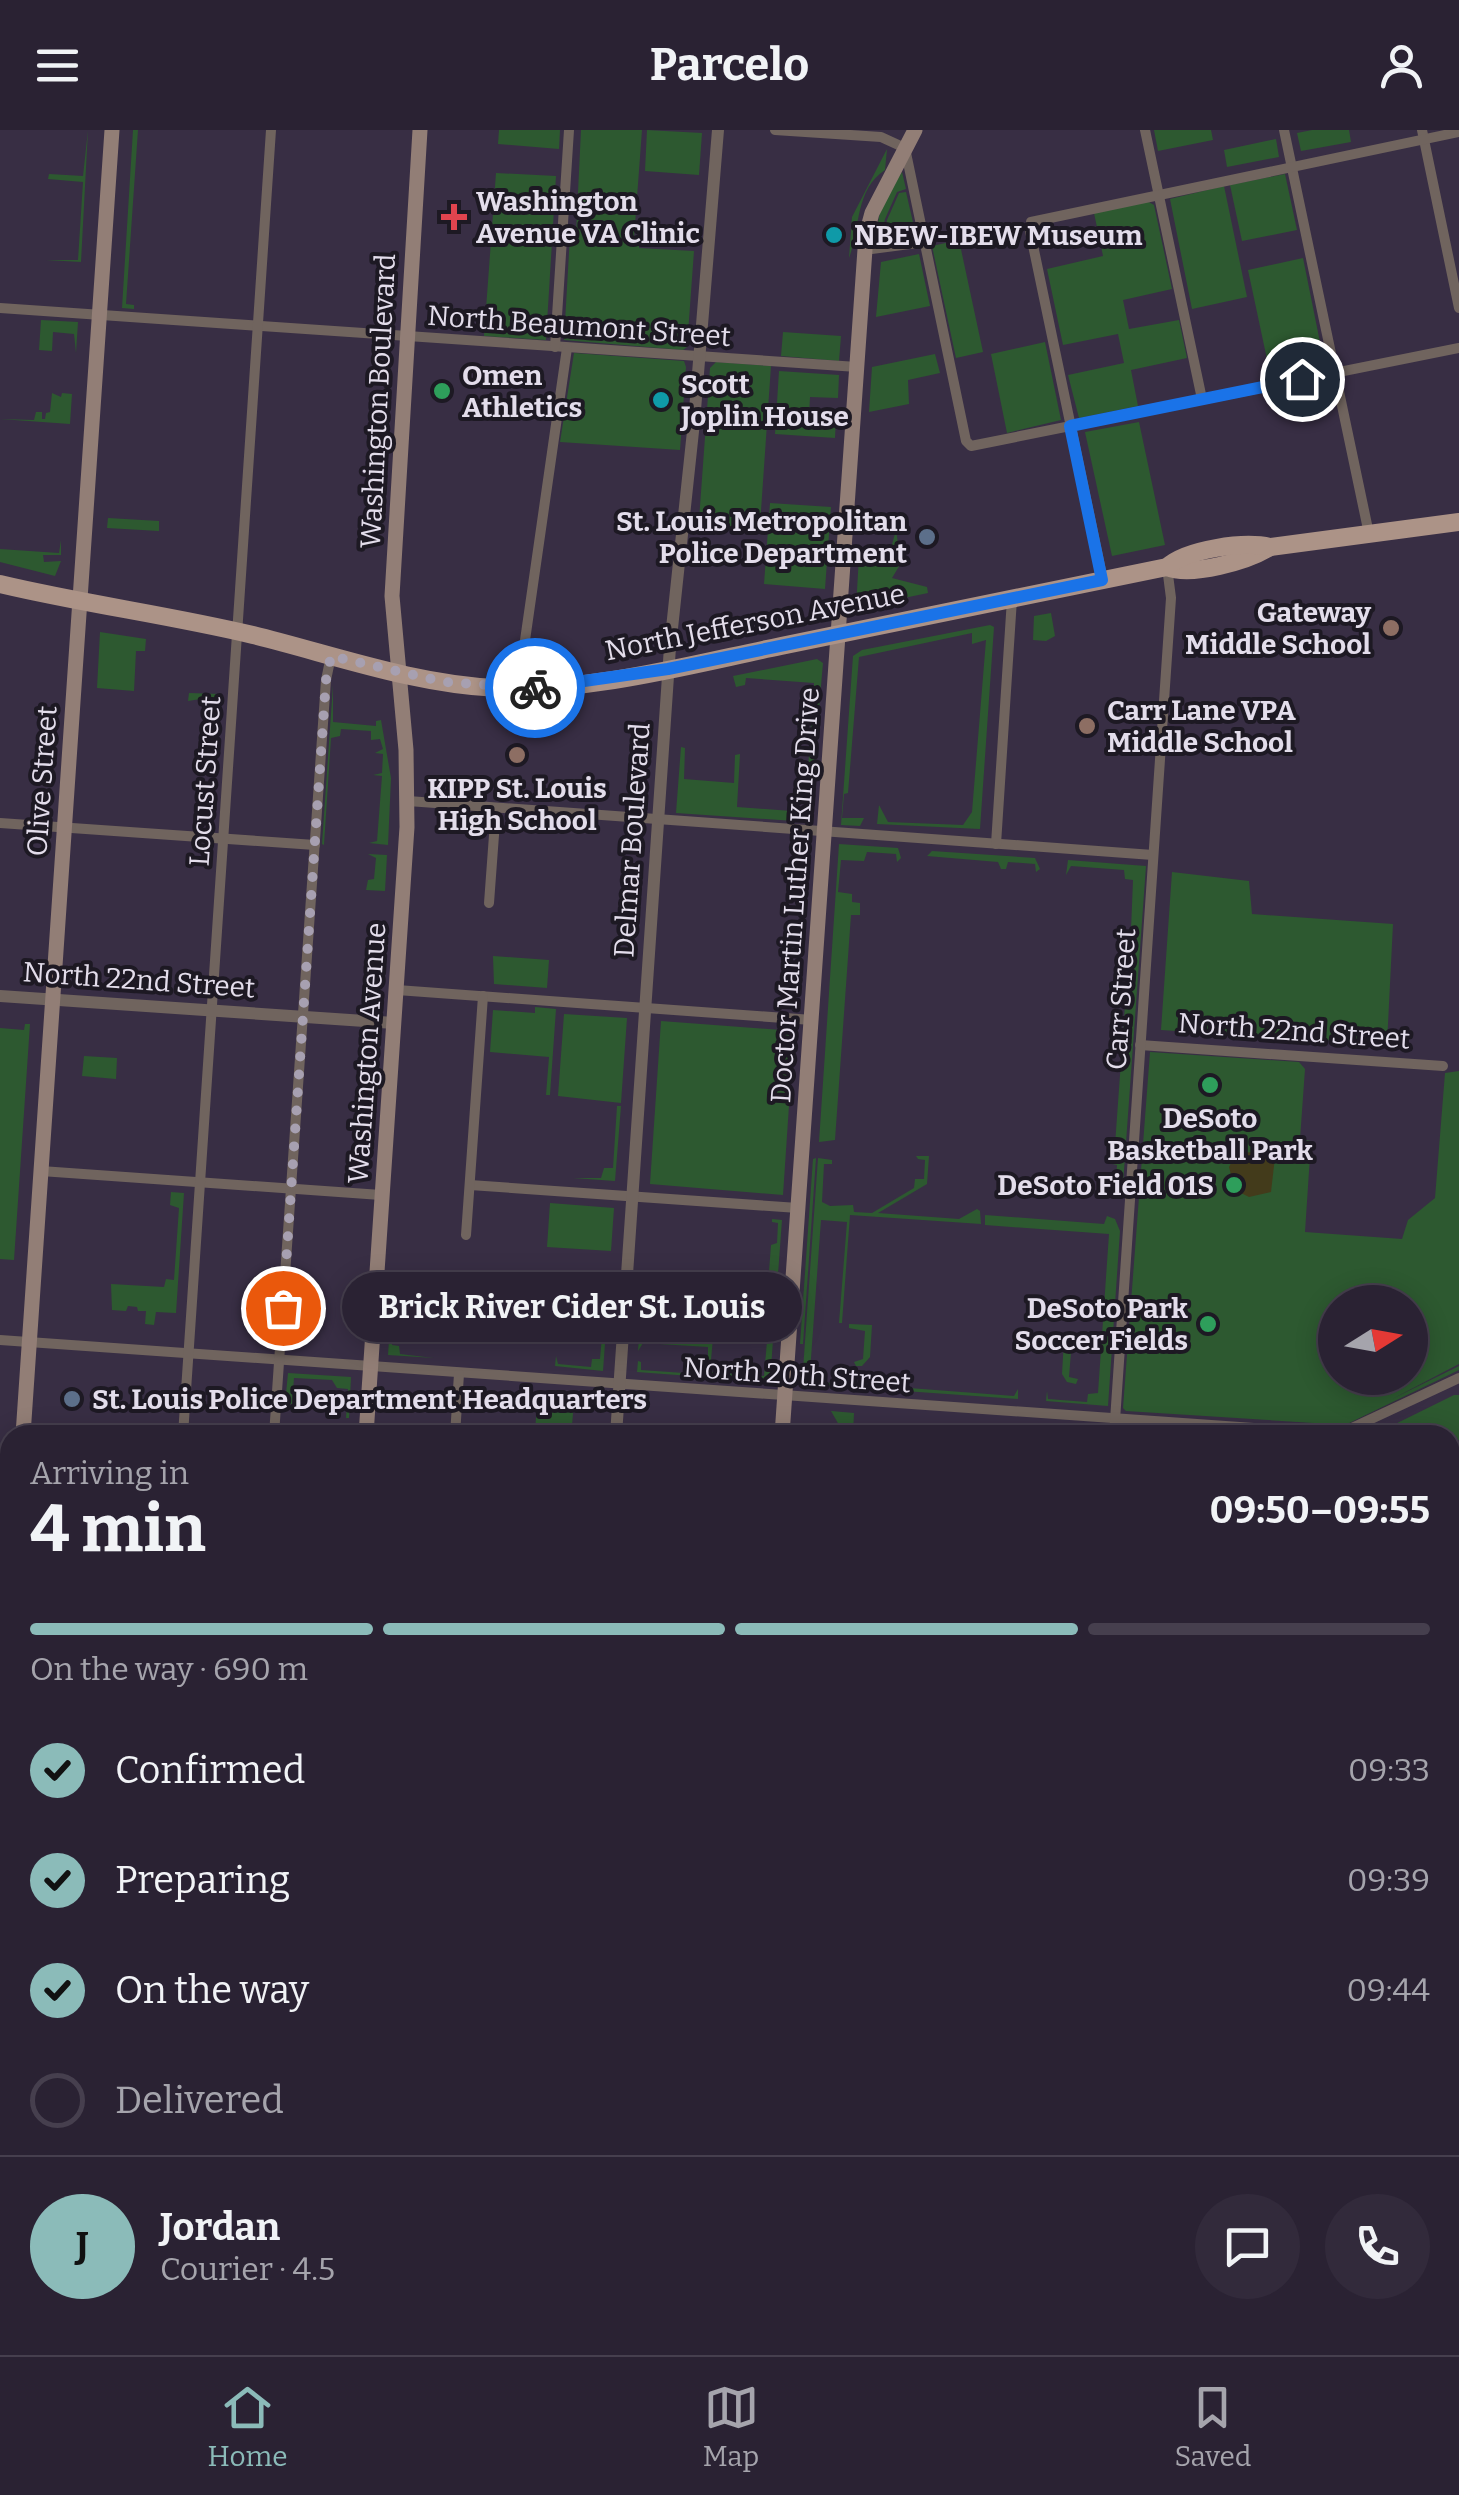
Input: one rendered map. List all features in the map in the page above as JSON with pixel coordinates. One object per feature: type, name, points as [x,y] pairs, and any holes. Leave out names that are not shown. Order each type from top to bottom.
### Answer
[{"type":"main road","name":"Olive Street","points":[[24,1425],[112,130]]},
{"type":"main road","name":"Washington Boulevard","points":[[398,674],[392,596],[420,130]]},
{"type":"main road","name":"Doctor Martin Luther King Drive","points":[[783,1425],[864,250],[869,219],[915,130]]},
{"type":"main road","name":"North Jefferson Avenue","points":[[0,584],[79,603],[238,632],[398,674],[465,685],[518,688],[577,684],[668,669],[1167,567],[1183,572],[1246,559],[1270,547],[1459,522]]},
{"type":"main road","name":"Washington Avenue","points":[[367,1425],[408,802],[398,674]]},
{"type":"street","name":"Locust Street","points":[[184,1425],[271,130]]},
{"type":"street","points":[[518,688],[561,347],[569,130]]},
{"type":"street","name":"Delmar Boulevard","points":[[617,1425],[668,669],[718,130]]},
{"type":"street","points":[[774,130],[867,133],[891,139],[906,148],[966,441],[971,446],[1459,348]]},
{"type":"street","points":[[1146,130],[1202,400]]},
{"type":"street","points":[[1284,130],[1369,534]]},
{"type":"street","points":[[1102,580],[1030,222],[1292,167],[1422,135],[1459,132]]},
{"type":"street","points":[[1422,135],[1459,308]]},
{"type":"street","points":[[864,250],[925,242]]},
{"type":"street","name":"North Beaumont Street","points":[[0,308],[856,367]]},
{"type":"street","name":"Carr Street","points":[[1115,1425],[1172,598],[1167,567]]},
{"type":"street","points":[[996,844],[1012,599]]},
{"type":"street","points":[[275,1425],[326,680],[331,656]]},
{"type":"street","points":[[408,802],[1153,855]]},
{"type":"street","points":[[489,903],[496,808]]},
{"type":"street","points":[[0,823],[315,845]]},
{"type":"street","points":[[397,990],[812,1020]]},
{"type":"street","name":"North 22nd Street","points":[[0,996],[394,1022]]},
{"type":"street","points":[[466,1235],[482,996]]},
{"type":"street","name":"North 22nd Street","points":[[1140,1045],[1444,1066]]},
{"type":"street","points":[[41,1171],[382,1195]]},
{"type":"street","points":[[470,1185],[798,1208]]},
{"type":"street","name":"North 20th Street","points":[[0,1340],[1178,1425]]},
{"type":"street","points":[[456,1425],[459,1374]]},
{"type":"street","name":"North 20th Street","points":[[1363,1425],[1459,1378]]},
{"type":"green space","points":[[88,130],[81,262],[46,260],[78,260],[83,182],[48,179],[49,174],[83,176]]},
{"type":"green space","points":[[133,130],[138,130],[126,304],[134,305],[134,309],[122,308]]},
{"type":"green space","points":[[499,130],[560,130],[559,149],[498,144]]},
{"type":"green space","points":[[581,130],[642,130],[634,238],[639,239],[639,248],[694,251],[687,347],[683,350],[564,340],[570,235],[576,234]]},
{"type":"green space","points":[[647,130],[702,133],[699,175],[645,171]]},
{"type":"green space","points":[[1154,130],[1211,130],[1213,140],[1158,151]]},
{"type":"green space","points":[[1349,130],[1351,142],[1301,151],[1297,133]]},
{"type":"green space","points":[[1276,139],[1279,157],[1227,167],[1224,150]]},
{"type":"green space","points":[[887,149],[885,170],[875,178],[863,199],[849,258],[852,217]]},
{"type":"green space","points":[[902,172],[906,189],[897,192],[881,238],[880,213]]},
{"type":"green space","points":[[496,173],[556,176],[546,340],[484,336]]},
{"type":"green space","points":[[1285,174],[1297,230],[1242,241],[1230,185]]},
{"type":"green space","points":[[1224,186],[1247,297],[1192,309],[1170,199]]},
{"type":"green space","points":[[906,192],[915,231],[900,240],[884,240],[887,220],[899,193]]},
{"type":"green space","points":[[1147,201],[1154,205],[1172,289],[1123,300],[1129,329],[1179,320],[1187,358],[1131,370],[1138,406],[1079,418],[1068,375],[1124,363],[1118,334],[1063,345],[1047,269],[1103,256],[1094,213]]},
{"type":"green space","points":[[959,240],[983,352],[956,358],[932,246]]},
{"type":"green space","points":[[919,254],[930,306],[876,317],[881,262]]},
{"type":"green space","points":[[1303,258],[1325,367],[1271,378],[1248,270]]},
{"type":"green space","points":[[41,320],[78,322],[76,353],[74,334],[53,332],[52,351],[39,350]]},
{"type":"green space","points":[[783,332],[841,336],[839,361],[781,356]]},
{"type":"green space","points":[[1045,342],[1061,420],[1007,433],[991,354]]},
{"type":"green space","points":[[574,353],[684,361],[680,450],[560,442]]},
{"type":"green space","points":[[935,354],[940,373],[908,380],[909,404],[869,412],[872,367]]},
{"type":"green space","points":[[716,362],[771,366],[760,525],[754,525],[753,531],[700,526],[710,368]]},
{"type":"green space","points":[[779,371],[839,375],[838,398],[810,397],[809,417],[836,418],[835,438],[775,434]]},
{"type":"green space","points":[[52,393],[61,397],[62,393],[72,394],[70,424],[0,419],[34,420],[36,412],[42,412],[45,419],[50,412]]},
{"type":"green space","points":[[1139,422],[1165,545],[1112,556],[1085,432]]},
{"type":"green space","points":[[770,503],[831,507],[825,589],[764,584]]},
{"type":"green space","points":[[108,518],[159,521],[159,531],[107,528]]},
{"type":"green space","points":[[896,530],[901,563],[892,578],[927,587],[928,593],[856,608],[859,556],[891,548]]},
{"type":"green space","points":[[61,540],[61,555],[43,555],[44,562],[61,561],[55,576],[0,562],[0,549],[59,553]]},
{"type":"green space","points":[[1051,613],[1055,636],[1046,641],[1033,640],[1034,616]]},
{"type":"green space","points":[[994,627],[980,829],[877,824],[879,805],[888,822],[963,825],[972,812],[986,640],[972,644],[972,633],[859,657],[848,793],[844,794],[842,818],[864,818],[860,826],[841,825],[853,656],[862,650]]},
{"type":"green space","points":[[100,632],[146,639],[145,651],[136,651],[134,691],[97,688]]},
{"type":"green space","points":[[817,659],[823,663],[809,822],[676,813],[681,747],[685,748],[684,779],[734,783],[735,755],[740,754],[737,807],[805,812],[814,683],[746,678],[745,685],[736,687],[733,676]]},
{"type":"green space","points":[[333,685],[333,722],[376,726],[376,721],[381,720],[391,778],[388,845],[369,843],[377,841],[382,776],[373,775],[382,773],[383,754],[375,753],[383,749],[380,739],[371,740],[371,731],[341,729],[340,736],[331,738],[322,844]]},
{"type":"green space","points":[[189,693],[220,694],[217,749],[204,745],[212,744],[215,703],[207,698],[188,701]]},
{"type":"green space","points":[[839,844],[898,848],[901,858],[897,862],[896,854],[867,852],[864,861],[841,860],[838,892],[852,894],[852,902],[860,903],[860,915],[851,915],[835,1140],[819,1142]]},
{"type":"green space","points":[[932,851],[1035,858],[1040,869],[1036,872],[1035,864],[1008,862],[1006,869],[1001,869],[998,862],[927,856]]},
{"type":"green space","points":[[368,854],[387,855],[385,891],[366,890],[368,880],[374,879],[376,858]]},
{"type":"green space","points":[[1068,860],[1146,866],[1123,1184],[1119,1193],[1107,1196],[1106,1191],[1115,1191],[1117,1165],[1107,1159],[1114,1159],[1130,935],[1124,934],[1124,930],[1131,930],[1133,880],[1125,879],[1124,870],[1071,866],[1066,875]]},
{"type":"green space","points":[[1172,872],[1249,881],[1252,914],[1393,924],[1387,1044],[1161,1030]]},
{"type":"green space","points":[[493,956],[549,960],[547,988],[494,984]]},
{"type":"green space","points":[[535,1007],[556,1009],[550,1095],[546,1095],[549,1057],[490,1052],[493,1010],[535,1013]]},
{"type":"green space","points":[[564,1014],[627,1018],[621,1103],[558,1096]]},
{"type":"green space","points":[[661,1021],[794,1031],[783,1195],[650,1184]]},
{"type":"green space","points":[[25,1024],[30,1024],[14,1260],[0,1259],[0,1028],[24,1030]]},
{"type":"green space","points":[[1150,1052],[1299,1062],[1305,1069],[1300,1139],[1311,1141],[1305,1232],[1402,1239],[1408,1220],[1435,1198],[1445,1073],[1459,1071],[1459,1364],[1428,1380],[1428,1285],[1318,1285],[1318,1395],[1400,1395],[1392,1399],[1407,1395],[1345,1425],[1123,1408]]},
{"type":"green space","points":[[84,1056],[117,1058],[116,1079],[82,1076]]},
{"type":"green space","points":[[617,1106],[621,1106],[615,1181],[573,1178],[601,1178],[604,1168],[613,1168]]},
{"type":"green space","points":[[916,1156],[929,1156],[927,1184],[878,1213],[959,1219],[977,1209],[981,1224],[850,1215],[839,1323],[847,1222],[821,1220],[810,1372],[819,1373],[819,1382],[857,1385],[860,1377],[862,1388],[802,1384],[818,1158],[832,1160],[832,1164],[824,1164],[822,1202],[830,1206],[853,1205],[854,1212],[872,1213],[914,1188],[915,1179],[924,1179],[925,1160]]},
{"type":"green space","points":[[816,1158],[803,1344],[800,1344],[813,1159]]},
{"type":"green space","points":[[171,1192],[184,1193],[176,1313],[156,1312],[154,1325],[145,1324],[146,1311],[138,1311],[137,1307],[112,1310],[111,1284],[164,1287],[166,1279],[174,1280],[179,1208],[170,1205]]},
{"type":"green space","points":[[550,1203],[614,1208],[611,1251],[547,1247]]},
{"type":"green space","points":[[985,1215],[1104,1224],[1107,1216],[1115,1219],[1120,1231],[1108,1406],[1046,1401],[1047,1391],[1048,1399],[1087,1402],[1088,1394],[1098,1393],[1109,1234],[985,1225]]},
{"type":"green space","points":[[772,1219],[782,1220],[775,1315],[749,1313],[766,1312],[771,1245],[777,1243],[778,1223]]},
{"type":"green space","points":[[644,1271],[706,1275],[705,1293],[720,1294],[719,1314],[739,1316],[738,1322],[714,1326],[711,1360],[708,1347],[643,1343],[638,1351]]},
{"type":"green space","points":[[405,1276],[404,1286],[396,1287],[392,1345],[399,1346],[400,1354],[434,1358],[388,1355],[393,1279]]},
{"type":"green space","points":[[595,1315],[607,1316],[603,1371],[555,1366],[556,1356],[558,1364],[591,1367],[592,1359],[600,1359],[603,1325],[595,1323]]},
{"type":"green space","points":[[849,1324],[872,1325],[870,1357],[862,1366],[854,1362],[863,1359],[865,1331],[849,1328]]},
{"type":"green space","points":[[1064,1339],[1093,1341],[1092,1348],[1081,1347],[1071,1352],[1069,1377],[1078,1379],[1076,1384],[1067,1382],[1062,1374]]},
{"type":"green space","points":[[773,1340],[770,1382],[637,1372],[638,1361],[641,1370],[698,1374],[701,1366],[700,1374],[707,1375],[711,1364],[711,1372],[764,1376],[767,1341]]},
{"type":"green space","points":[[1459,1366],[1459,1370],[1428,1385],[1428,1381]]},
{"type":"green space","points":[[288,1373],[351,1377],[349,1418],[348,1389],[337,1388],[332,1380],[294,1378],[292,1404],[285,1404]]},
{"type":"green space","points":[[893,1380],[896,1387],[1014,1396],[1018,1389],[1018,1399],[890,1390]]},
{"type":"green space","points":[[1454,1395],[1459,1395],[1459,1425],[1393,1425]]},
{"type":"green space","points":[[537,1399],[574,1402],[572,1425],[536,1425]]},
{"type":"green space","points":[[831,1411],[854,1413],[853,1425],[839,1425]]},
{"type":"sand","points":[[1237,1152],[1272,1153],[1275,1157],[1271,1192],[1249,1197],[1235,1190],[1229,1167]]},
{"type":"way so far","points":[[283,1308],[326,680],[331,656],[445,682],[535,688]]},
{"type":"place","name":"Washington Avenue VA Clinic","points":[[454,217]]},
{"type":"place","name":"NBEW-IBEW Museum","points":[[834,235]]},
{"type":"place","name":"Omen Athletics","points":[[442,391]]},
{"type":"place","name":"Scott Joplin House","points":[[661,400]]},
{"type":"place","name":"St. Louis Metropolitan Police Department","points":[[927,537]]},
{"type":"place","name":"Gateway Middle School","points":[[1391,628]]},
{"type":"place","name":"Carr Lane VPA Middle School","points":[[1087,726]]},
{"type":"place","name":"KIPP St. Louis High School","points":[[517,755]]},
{"type":"place","name":"DeSoto Basketball Park","points":[[1210,1085]]},
{"type":"place","name":"DeSoto Field 01S","points":[[1234,1185]]},
{"type":"place","name":"Brick River Cider St. Louis","points":[[283,1308]]},
{"type":"place","name":"DeSoto Park Soccer Fields","points":[[1208,1324]]},
{"type":"place","name":"St. Louis Police Department Headquarters","points":[[72,1399]]},
{"type":"route","points":[[535,688],[668,669],[1102,580],[1070,426],[1302,379]]}]
